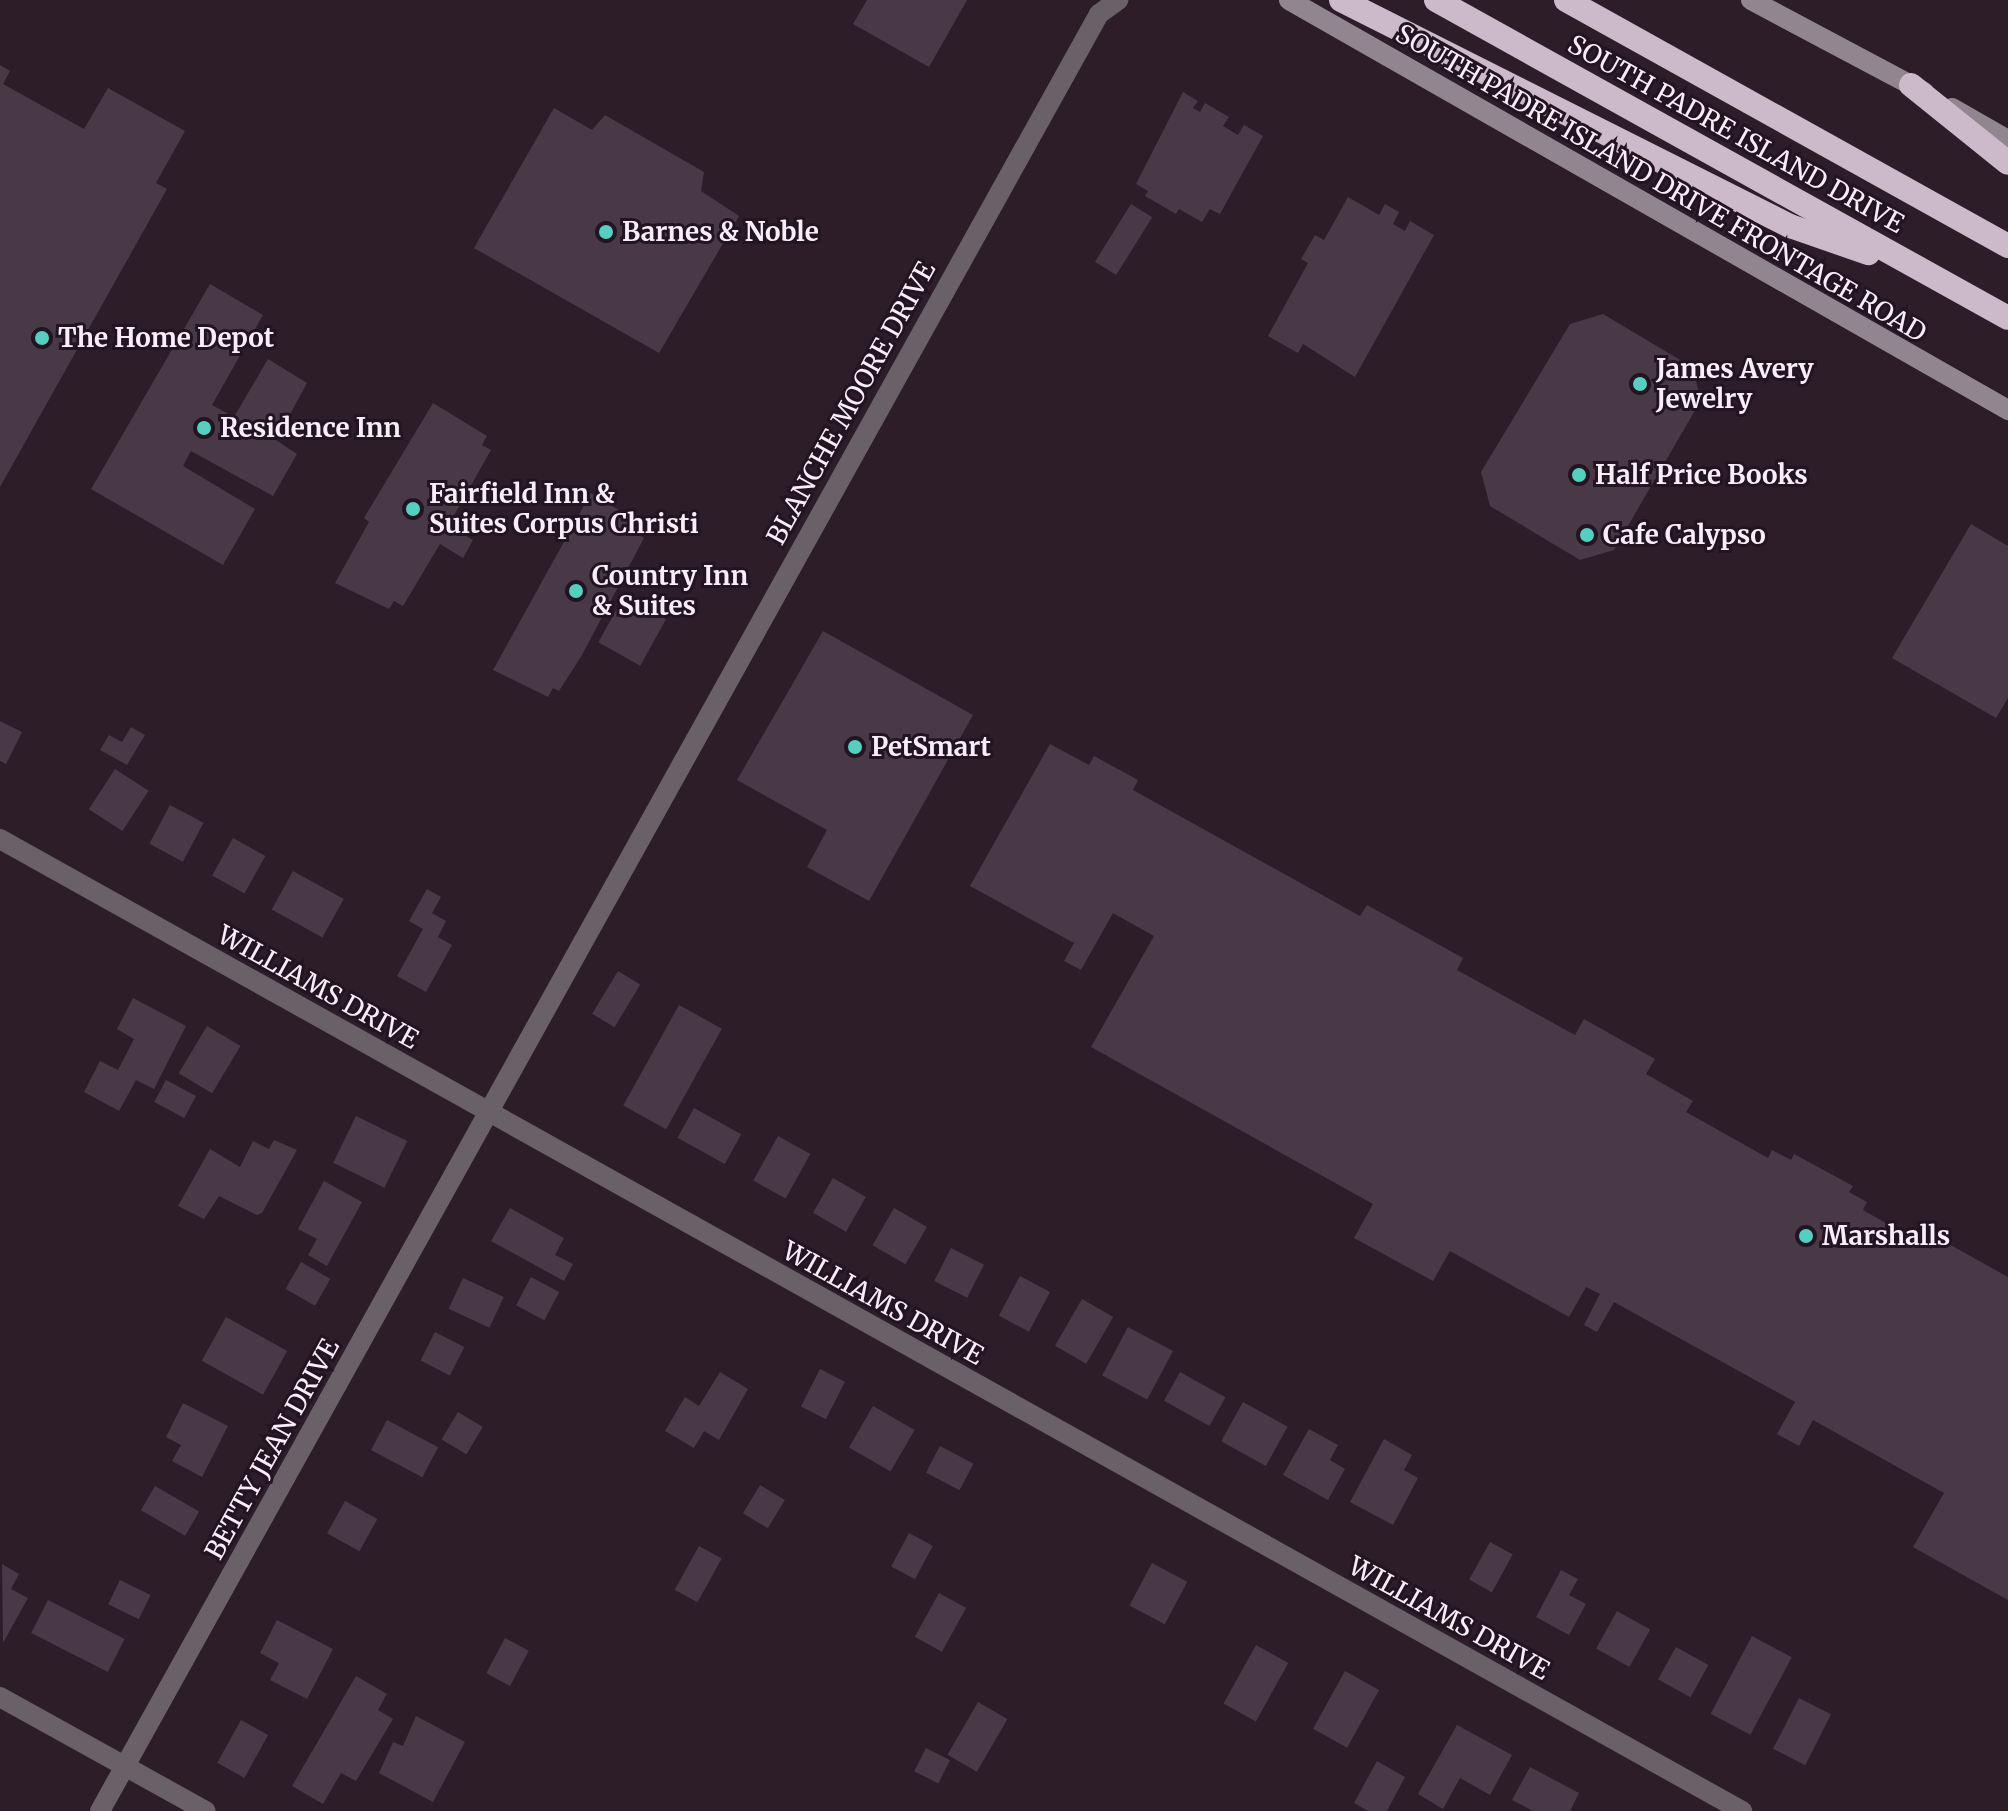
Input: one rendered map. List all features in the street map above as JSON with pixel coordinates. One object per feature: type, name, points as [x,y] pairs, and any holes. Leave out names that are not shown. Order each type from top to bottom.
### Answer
[{"type":"highway","points":[[1341,0],[1790,226],[1931,274]]},
{"type":"highway","name":"SOUTH PADRE ISLAND DRIVE","points":[[1436,0],[2008,318]]},
{"type":"highway","name":"SOUTH PADRE ISLAND DRIVE","points":[[1566,0],[2008,246]]},
{"type":"highway","points":[[1911,85],[2008,163]]},
{"type":"main road","name":"SOUTH PADRE ISLAND DRIVE FRONTAGE ROAD","points":[[1289,0],[2008,410]]},
{"type":"main road","points":[[1751,0],[2008,140]]},
{"type":"street","name":"BLANCHE MOORE DRIVE","points":[[489,1113],[1099,7],[1118,0]]},
{"type":"street","name":"WILLIAMS DRIVE","points":[[0,839],[1742,1811]]},
{"type":"street","name":"BETTY JEAN DRIVE","points":[[100,1811],[489,1113]]},
{"type":"street","points":[[0,1697],[206,1811]]},
{"type":"building","points":[[867,0],[967,0],[929,67],[853,24]]},
{"type":"building","name":"The Home Depot","points":[[0,65],[10,71],[3,84],[84,129],[108,88],[185,131],[156,183],[167,189],[0,487]]},
{"type":"building","points":[[1183,92],[1198,101],[1193,108],[1200,112],[1205,103],[1229,117],[1223,126],[1238,135],[1244,125],[1263,136],[1220,214],[1210,209],[1202,222],[1179,209],[1176,214],[1145,196],[1148,191],[1136,184]]},
{"type":"building","name":"Barnes & Noble","points":[[554,108],[592,130],[605,115],[704,172],[701,191],[739,216],[659,353],[474,248]]},
{"type":"building","points":[[1348,197],[1379,215],[1385,204],[1399,212],[1393,224],[1405,231],[1410,221],[1434,235],[1355,377],[1303,344],[1298,353],[1268,336],[1308,263],[1301,259],[1315,235],[1324,240]]},
{"type":"building","points":[[1131,204],[1152,217],[1116,275],[1095,262]]},
{"type":"building","name":"Residence Inn","points":[[210,284],[263,315],[212,405],[234,417],[268,359],[307,383],[276,440],[297,454],[273,496],[191,451],[183,466],[255,509],[223,565],[91,489]]},
{"type":"building","points":[[1603,314],[1692,367],[1701,400],[1614,550],[1580,560],[1490,506],[1481,472],[1570,324]]},
{"type":"building","name":"Fairfield Inn & Suites Corpus Christi","points":[[433,403],[487,436],[482,445],[491,450],[448,526],[473,540],[463,558],[440,544],[403,606],[394,601],[389,609],[335,583],[369,522],[364,518]]},
{"type":"building","name":"Country Inn & Suites","points":[[591,493],[643,525],[638,534],[644,538],[582,655],[559,691],[553,688],[548,697],[493,670]]},
{"type":"building","points":[[1971,524],[2008,546],[2008,698],[1996,718],[1892,658]]},
{"type":"building","points":[[624,596],[666,619],[640,666],[598,642]]},
{"type":"building","name":"PetSmart","points":[[823,631],[973,715],[869,901],[807,867],[827,830],[737,780]]},
{"type":"building","points":[[0,721],[22,732],[6,764],[0,761]]},
{"type":"building","points":[[131,727],[145,735],[127,765],[100,750],[109,735],[122,742]]},
{"type":"building","points":[[1050,744],[1089,765],[1094,756],[1138,780],[1133,790],[1360,916],[1367,905],[1463,958],[1457,970],[1575,1035],[1584,1019],[1655,1059],[1646,1074],[1693,1101],[1686,1112],[1768,1158],[1772,1150],[1791,1160],[1794,1154],[1853,1186],[1849,1192],[1867,1202],[1863,1210],[1931,1249],[1938,1238],[2008,1277],[2008,1600],[1913,1547],[1944,1493],[1813,1420],[1799,1446],[1777,1434],[1795,1402],[1614,1302],[1597,1332],[1584,1325],[1600,1294],[1586,1287],[1569,1317],[1450,1251],[1433,1281],[1354,1238],[1373,1204],[1091,1047],[1154,936],[1113,913],[1081,970],[1064,961],[1074,943],[970,886]]},
{"type":"building","points":[[115,769],[149,791],[122,831],[89,809]]},
{"type":"building","points":[[170,805],[204,823],[183,862],[149,844]]},
{"type":"building","points":[[233,838],[265,856],[245,894],[212,876]]},
{"type":"building","points":[[293,871],[344,899],[322,938],[272,909]]},
{"type":"building","points":[[427,889],[441,897],[432,913],[446,921],[438,937],[452,945],[426,992],[397,976],[423,929],[409,921]]},
{"type":"building","points":[[618,971],[640,984],[615,1027],[592,1014]]},
{"type":"building","points":[[133,998],[186,1026],[154,1089],[136,1080],[119,1111],[84,1092],[100,1061],[118,1070],[134,1039],[117,1029]]},
{"type":"building","points":[[679,1005],[722,1029],[666,1129],[623,1106]]},
{"type":"building","points":[[207,1026],[240,1046],[212,1093],[179,1073]]},
{"type":"building","points":[[166,1080],[196,1096],[184,1118],[154,1102]]},
{"type":"building","points":[[694,1108],[741,1134],[725,1164],[678,1138]]},
{"type":"building","points":[[356,1116],[407,1141],[384,1188],[333,1163]]},
{"type":"building","points":[[778,1136],[810,1154],[786,1199],[753,1181]]},
{"type":"building","points":[[274,1140],[297,1150],[262,1213],[257,1215],[219,1196],[204,1219],[178,1206],[210,1149],[240,1167],[253,1141],[269,1149]]},
{"type":"building","points":[[833,1178],[866,1197],[846,1232],[813,1213]]},
{"type":"building","points":[[324,1181],[362,1202],[327,1266],[308,1255],[317,1239],[298,1229]]},
{"type":"building","points":[[510,1208],[564,1238],[555,1255],[573,1264],[564,1281],[491,1241]]},
{"type":"building","points":[[894,1208],[927,1227],[905,1264],[872,1245]]},
{"type":"building","points":[[951,1248],[984,1265],[967,1298],[934,1281]]},
{"type":"building","points":[[301,1262],[330,1279],[315,1306],[286,1289]]},
{"type":"building","points":[[1020,1276],[1050,1292],[1029,1332],[999,1316]]},
{"type":"building","points":[[531,1277],[559,1292],[544,1320],[516,1305]]},
{"type":"building","points":[[463,1278],[504,1297],[489,1328],[449,1309]]},
{"type":"building","points":[[1082,1299],[1113,1317],[1086,1364],[1055,1346]]},
{"type":"building","points":[[226,1317],[287,1351],[263,1395],[202,1361]]},
{"type":"building","points":[[1128,1327],[1173,1351],[1147,1400],[1102,1376]]},
{"type":"building","points":[[435,1332],[464,1347],[450,1375],[420,1361]]},
{"type":"building","points":[[820,1369],[845,1382],[826,1419],[801,1406]]},
{"type":"building","points":[[720,1372],[748,1389],[719,1440],[704,1431],[694,1448],[665,1431],[685,1397],[699,1406]]},
{"type":"building","points":[[1180,1372],[1225,1397],[1209,1426],[1164,1401]]},
{"type":"building","points":[[1243,1402],[1288,1427],[1266,1466],[1221,1441]]},
{"type":"building","points":[[183,1403],[228,1426],[202,1477],[172,1461],[181,1445],[166,1437]]},
{"type":"building","points":[[873,1406],[915,1430],[891,1472],[849,1448]]},
{"type":"building","points":[[458,1412],[483,1427],[466,1454],[442,1439]]},
{"type":"building","points":[[387,1420],[438,1447],[422,1477],[371,1450]]},
{"type":"building","points":[[1309,1429],[1338,1445],[1330,1460],[1345,1469],[1328,1500],[1283,1475]]},
{"type":"building","points":[[1384,1439],[1412,1455],[1404,1470],[1418,1478],[1393,1525],[1350,1502]]},
{"type":"building","points":[[940,1446],[974,1464],[959,1490],[926,1472]]},
{"type":"building","points":[[760,1485],[785,1500],[768,1528],[743,1513]]},
{"type":"building","points":[[155,1486],[199,1512],[185,1536],[141,1510]]},
{"type":"building","points":[[345,1501],[377,1519],[359,1551],[327,1533]]},
{"type":"building","points":[[909,1533],[933,1546],[915,1579],[891,1567]]},
{"type":"building","points":[[1490,1542],[1513,1555],[1492,1592],[1469,1580]]},
{"type":"building","points":[[699,1546],[722,1559],[697,1602],[675,1590]]},
{"type":"building","points":[[1152,1563],[1187,1582],[1165,1624],[1129,1605]]},
{"type":"building","points":[[2,1564],[19,1574],[11,1589],[28,1598],[3,1643]]},
{"type":"building","points":[[1561,1570],[1578,1579],[1569,1595],[1586,1604],[1569,1635],[1536,1617]]},
{"type":"building","points":[[120,1580],[151,1595],[139,1619],[108,1604]]},
{"type":"building","points":[[939,1593],[966,1608],[942,1652],[915,1637]]},
{"type":"building","points":[[48,1600],[125,1639],[108,1672],[31,1633]]},
{"type":"building","points":[[1617,1611],[1650,1629],[1629,1667],[1596,1649]]},
{"type":"building","points":[[277,1620],[333,1649],[307,1699],[270,1680],[279,1663],[260,1653]]},
{"type":"building","points":[[1752,1636],[1792,1657],[1750,1735],[1711,1714]]},
{"type":"building","points":[[505,1638],[529,1651],[510,1686],[486,1673]]},
{"type":"building","points":[[1256,1645],[1288,1663],[1256,1722],[1224,1704]]},
{"type":"building","points":[[1676,1647],[1708,1665],[1690,1697],[1658,1679]]},
{"type":"building","points":[[1345,1671],[1379,1690],[1347,1748],[1313,1729]]},
{"type":"building","points":[[356,1676],[387,1694],[378,1710],[393,1719],[356,1781],[341,1773],[323,1804],[292,1786]]},
{"type":"building","points":[[1799,1698],[1831,1714],[1805,1765],[1773,1749]]},
{"type":"building","points":[[978,1702],[1007,1719],[977,1772],[948,1755]]},
{"type":"building","points":[[416,1716],[465,1742],[433,1802],[379,1773],[393,1742],[403,1746]]},
{"type":"building","points":[[241,1720],[268,1735],[244,1778],[217,1763]]},
{"type":"building","points":[[1457,1725],[1512,1755],[1490,1795],[1460,1778],[1443,1809],[1418,1794]]},
{"type":"building","points":[[926,1748],[950,1760],[938,1783],[914,1771]]},
{"type":"building","points":[[1377,1761],[1405,1777],[1387,1811],[1368,1811],[1354,1803]]},
{"type":"building","points":[[1530,1767],[1579,1793],[1570,1811],[1533,1811],[1512,1800]]},
{"type":"place","name":"Barnes & Noble","points":[[606,232]]},
{"type":"place","name":"The Home Depot","points":[[42,338]]},
{"type":"place","name":"James Avery Jewelry","points":[[1640,384]]},
{"type":"place","name":"Residence Inn","points":[[204,428]]},
{"type":"place","name":"Half Price Books","points":[[1579,475]]},
{"type":"place","name":"Fairfield Inn & Suites Corpus Christi","points":[[413,509]]},
{"type":"place","name":"Cafe Calypso","points":[[1587,535]]},
{"type":"place","name":"Country Inn & Suites","points":[[576,591]]},
{"type":"place","name":"PetSmart","points":[[855,747]]},
{"type":"place","name":"Marshalls","points":[[1806,1236]]}]
